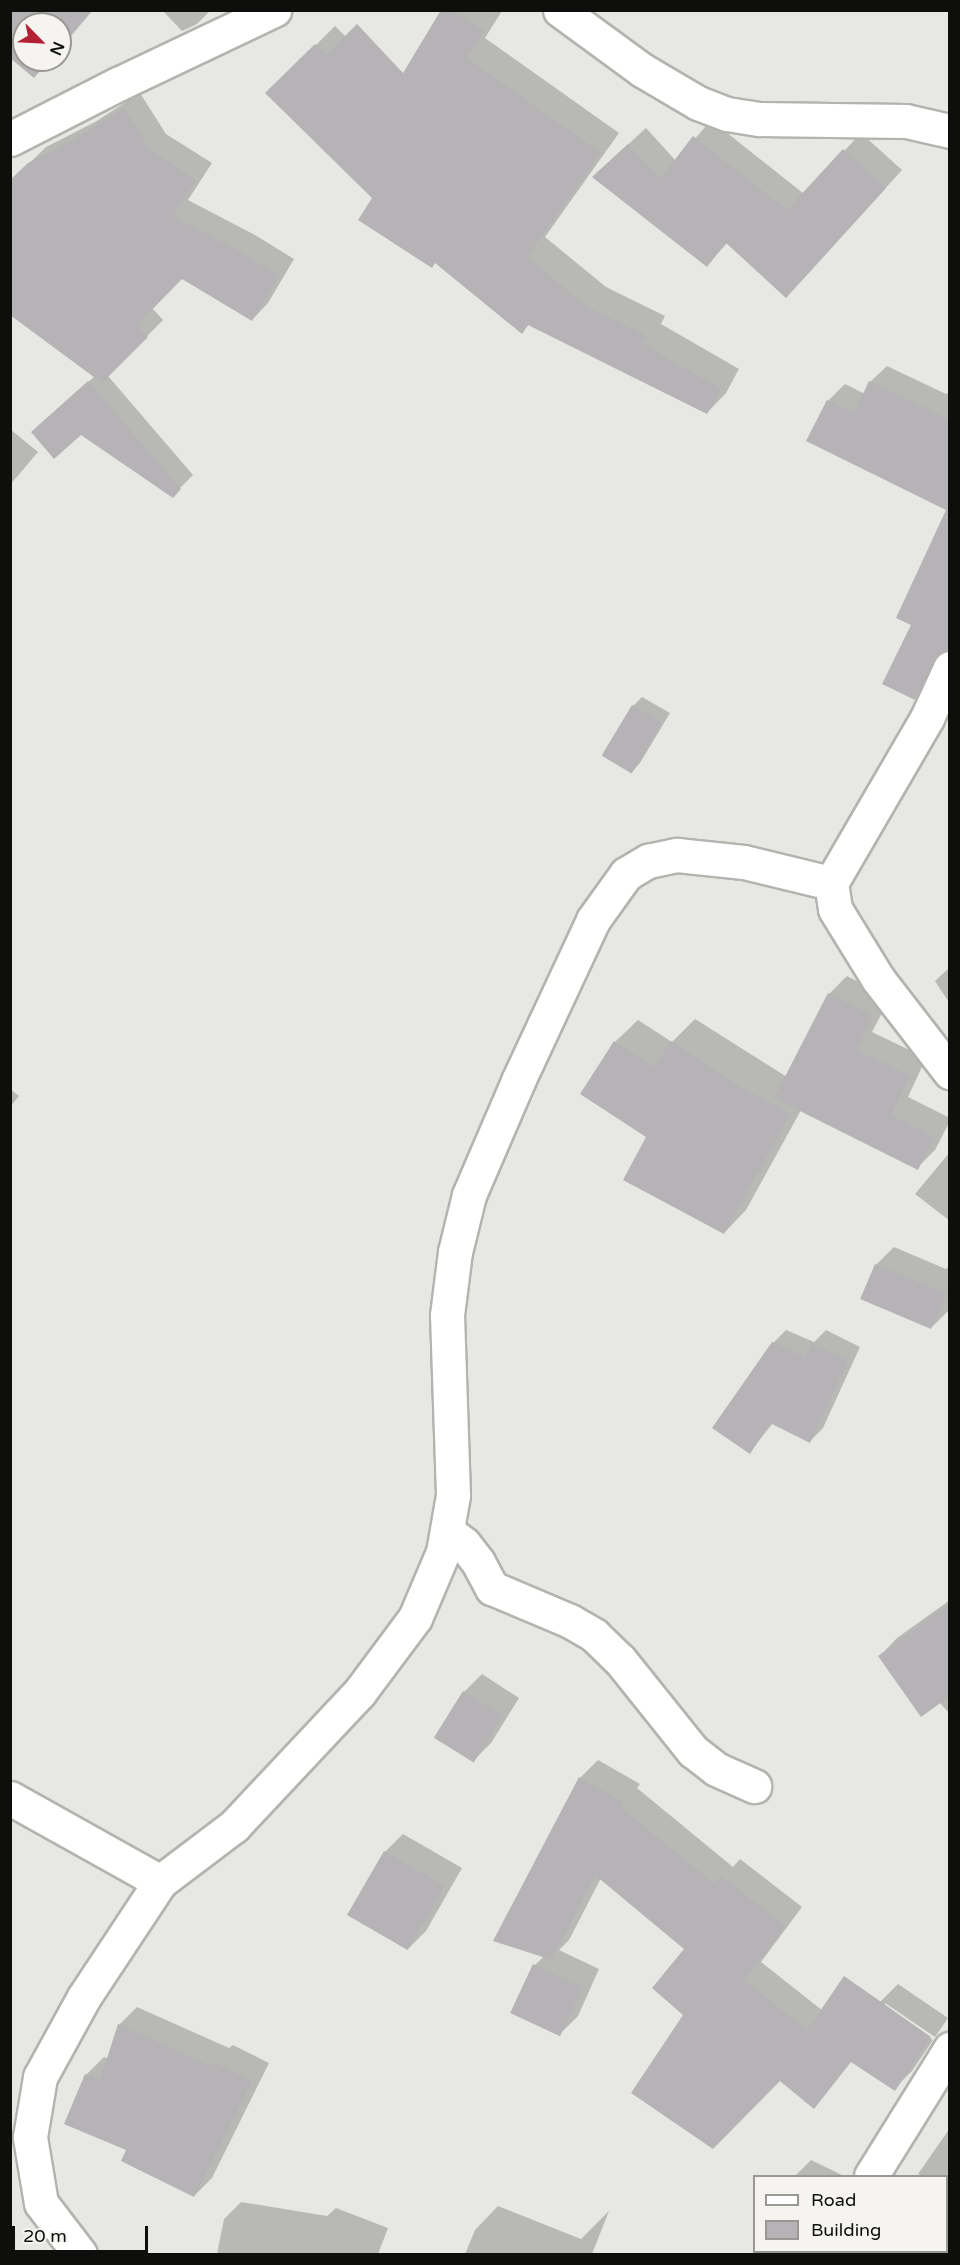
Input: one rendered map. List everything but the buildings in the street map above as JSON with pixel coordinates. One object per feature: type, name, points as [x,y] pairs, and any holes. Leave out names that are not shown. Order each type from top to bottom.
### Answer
[{"type":"street","points":[[10,139],[118,84],[274,10]]},
{"type":"street","points":[[560,10],[642,70],[698,103],[728,114],[760,119],[906,121],[950,131]]},
{"type":"street","points":[[950,668],[927,718],[831,883],[835,909],[878,979],[950,1072]]},
{"type":"street","points":[[80,2254],[41,2203],[30,2137],[40,2077],[84,1997],[160,1882],[234,1826],[359,1693],[415,1617],[443,1552],[453,1495],[447,1315],[458,1241],[469,1195],[518,1081],[593,920],[626,874],[648,861],[676,855],[744,862],[831,883]]},
{"type":"street","points":[[447,1531],[464,1544],[478,1562],[492,1588],[570,1621],[594,1635],[620,1660],[693,1751],[716,1768],[754,1786]]},
{"type":"street","points":[[10,1798],[160,1882]]},
{"type":"street","points":[[872,2175],[950,2049]]}]
